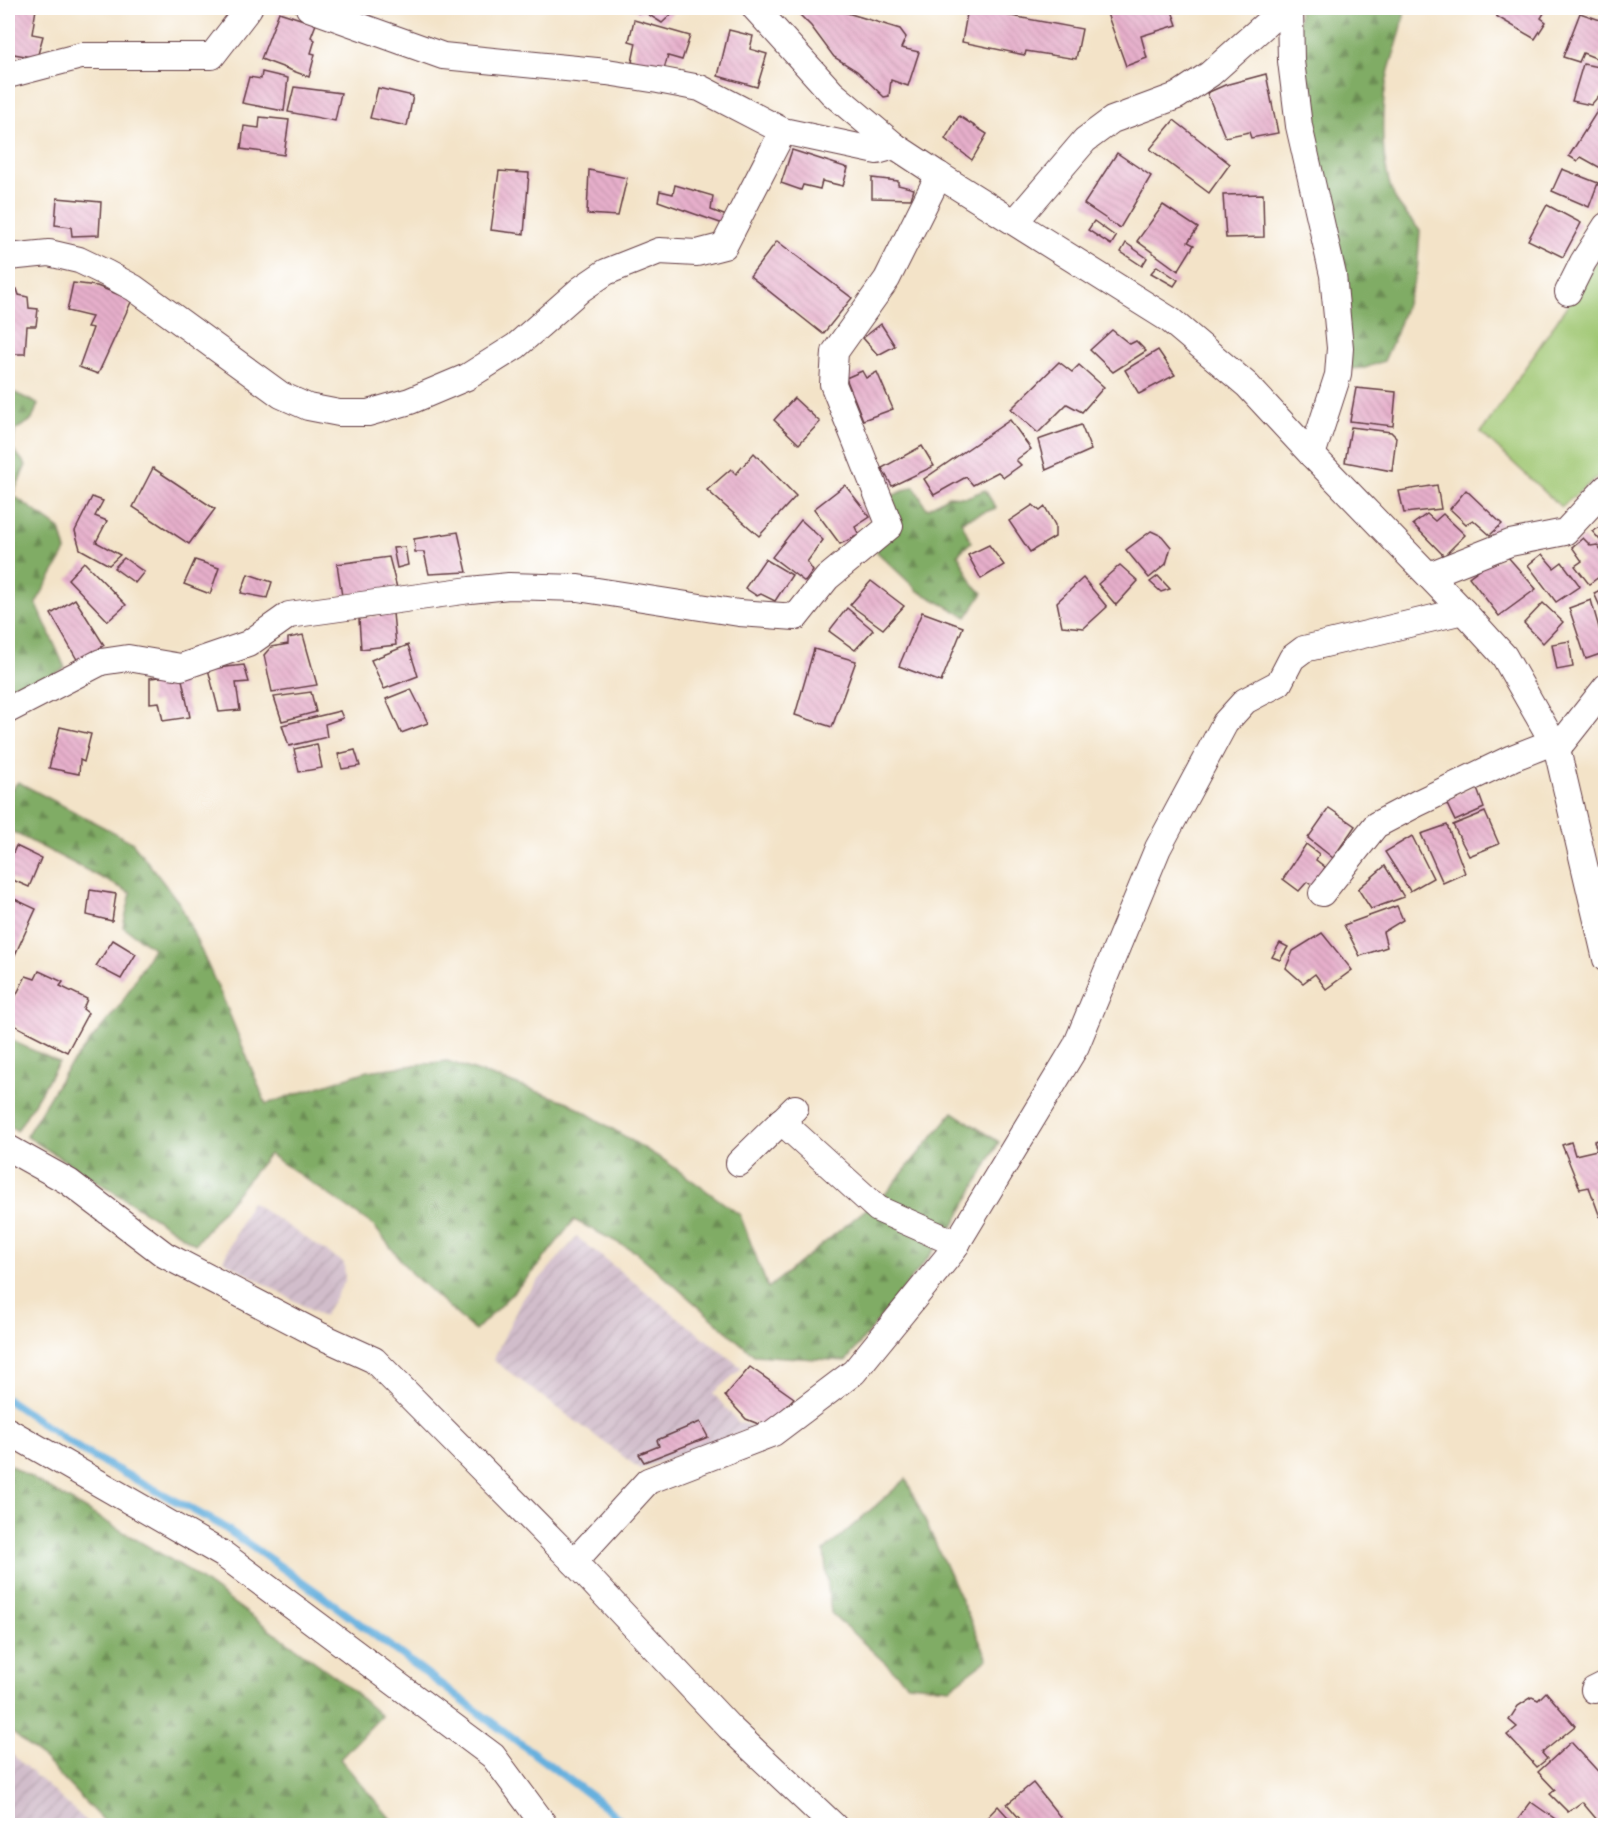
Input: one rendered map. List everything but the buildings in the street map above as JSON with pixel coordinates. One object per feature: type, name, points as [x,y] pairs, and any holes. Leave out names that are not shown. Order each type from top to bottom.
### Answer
[{"type":"street","points":[[8,75],[81,56],[212,56],[249,8]]},
{"type":"street","points":[[309,8],[443,56],[607,72],[700,88],[783,130],[878,150],[895,146]]},
{"type":"street","points":[[755,8],[832,93],[895,146],[939,176],[1170,320],[1248,385],[1504,656],[1555,746],[1605,959]]},
{"type":"street","points":[[1015,222],[1085,141],[1112,120],[1177,96],[1210,74],[1284,8]]},
{"type":"street","points":[[1290,8],[1291,61],[1299,126],[1333,275],[1340,348],[1338,375],[1312,455]]},
{"type":"street","points":[[8,257],[49,253],[79,260],[134,288],[281,395],[308,406],[339,413],[368,412],[410,401],[466,376],[516,346],[581,289],[606,272],[659,251],[697,253],[724,246],[783,130]]},
{"type":"street","points":[[8,710],[101,662],[128,658],[181,667],[248,644],[289,615],[470,590],[509,586],[578,588],[739,613],[796,617],[826,578],[890,526],[833,384],[835,352],[887,279],[939,176]]},
{"type":"street","points":[[1568,292],[1605,226]]},
{"type":"street","points":[[1429,576],[1510,543],[1565,532],[1605,488]]},
{"type":"street","points":[[574,1562],[648,1481],[773,1433],[854,1372],[957,1244],[1076,1046],[1158,848],[1226,723],[1245,701],[1280,684],[1292,658],[1304,649],[1463,611]]},
{"type":"street","points":[[1322,893],[1376,825],[1512,758],[1555,746],[1605,687]]},
{"type":"street","points":[[739,1163],[788,1115],[878,1209],[957,1244]]},
{"type":"street","points":[[8,1148],[69,1182],[165,1255],[318,1335],[374,1360],[574,1562],[729,1727],[834,1826]]},
{"type":"street","points":[[8,1431],[224,1555],[493,1756],[545,1826]]},
{"type":"shaded area","points":[[251,1202],[344,1263],[345,1281],[323,1317],[223,1260]]},
{"type":"shaded area","points":[[577,1237],[742,1368],[713,1393],[738,1422],[755,1427],[640,1469],[493,1360],[522,1299]]},
{"type":"shaded area","points":[[8,1751],[91,1825],[8,1825]]},
{"type":"green space","points":[[1299,8],[1405,8],[1401,32],[1386,84],[1383,137],[1384,155],[1391,188],[1399,206],[1420,231],[1417,273],[1384,361],[1365,368],[1346,369],[1297,60]]},
{"type":"green space","points":[[1605,249],[1605,471],[1561,507],[1481,433]]},
{"type":"green space","points":[[11,391],[38,404],[32,420],[15,430],[13,449],[26,465],[13,495],[60,529],[66,551],[36,603],[65,668],[8,699],[8,397]]},
{"type":"green space","points":[[914,486],[927,509],[948,496],[967,497],[985,490],[996,508],[961,521],[971,542],[958,554],[974,586],[983,593],[967,617],[918,591],[877,552],[887,498]]},
{"type":"green space","points":[[18,782],[132,842],[180,904],[225,1003],[266,1104],[367,1071],[447,1061],[568,1102],[665,1161],[740,1215],[768,1288],[886,1193],[953,1112],[999,1142],[954,1225],[846,1361],[754,1355],[636,1252],[574,1220],[535,1270],[475,1331],[411,1273],[373,1225],[269,1154],[195,1244],[26,1136],[64,1073],[121,1004],[153,948],[123,927],[131,893],[9,830],[8,832],[8,790],[10,791]]},
{"type":"green space","points":[[8,1039],[59,1062],[17,1131],[8,1124]]},
{"type":"green space","points":[[8,1464],[183,1567],[339,1679],[381,1716],[340,1759],[396,1825],[107,1825],[43,1758],[8,1729]]},
{"type":"green space","points":[[906,1479],[988,1659],[950,1688],[908,1684],[831,1613],[824,1551]]},
{"type":"waterway","points":[[8,1400],[84,1452],[221,1525],[321,1595],[603,1805],[626,1826]]}]
